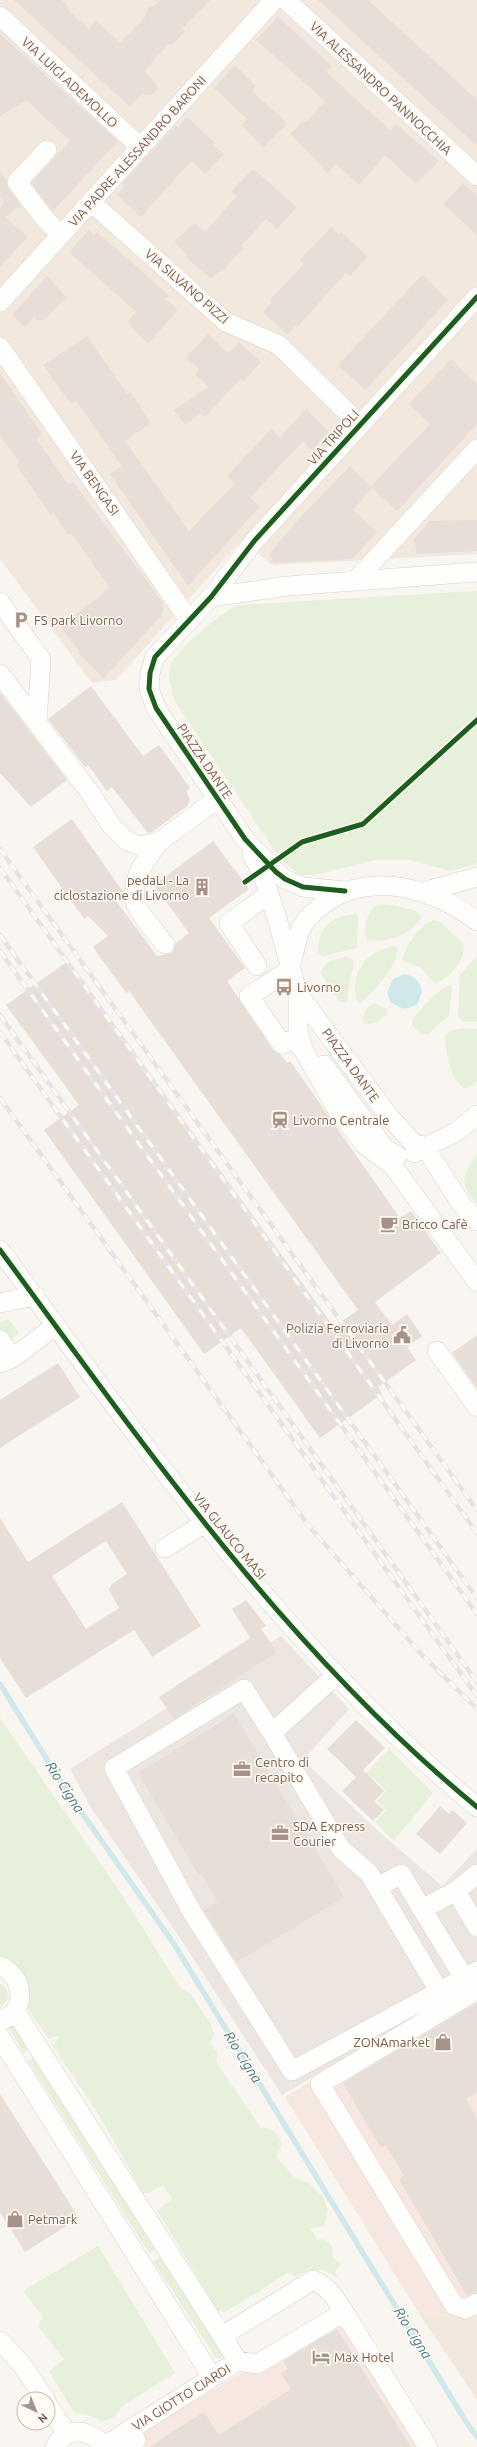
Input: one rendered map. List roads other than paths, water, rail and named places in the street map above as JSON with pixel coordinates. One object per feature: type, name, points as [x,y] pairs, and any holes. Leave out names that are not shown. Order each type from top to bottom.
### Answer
[{"type":"street","name":"VIA PADRE ALESSANDRO BARONI","points":[[0,302],[274,0]]},
{"type":"street","name":"VIA ALESSANDRO PANNOCCHIA","points":[[286,0],[477,176]]},
{"type":"street","name":"VIA LUIGI ADEMOLLO","points":[[0,16],[140,147]]},
{"type":"street","points":[[46,150],[17,182],[44,218],[61,235]]},
{"type":"street","name":"VIA SILVANO PIZZI","points":[[91,202],[226,322],[279,345],[360,425]]},
{"type":"street","name":"VIA TRIPOLI","points":[[211,597],[255,540],[477,296]]},
{"type":"street","name":"VIA BENGASI","points":[[0,347],[189,620]]},
{"type":"street","points":[[356,580],[477,449]]},
{"type":"street","points":[[211,597],[250,590],[356,580],[469,573],[477,582]]},
{"type":"street","name":"PIAZZA DANTE","points":[[211,597],[156,657],[150,673],[149,689],[156,708],[245,839],[262,873],[298,994],[298,1030],[303,1049],[335,1106],[360,1140],[382,1159],[409,1156]]},
{"type":"street","points":[[0,602],[41,659],[37,723]]},
{"type":"street","points":[[0,674],[111,825],[127,840],[140,846],[159,842]]},
{"type":"street","points":[[164,944],[136,904],[136,882],[147,857],[159,842],[218,799]]},
{"type":"street","name":"PIAZZA DANTE","points":[[245,839],[285,879],[307,888],[345,891],[389,885],[423,892],[449,902],[477,921]]},
{"type":"street","name":"PIAZZA DANTE","points":[[423,892],[477,877]]},
{"type":"street","name":"PIAZZA DANTE","points":[[290,967],[295,942],[304,923],[318,908],[345,891]]},
{"type":"street","points":[[257,966],[229,923],[269,894]]},
{"type":"street","points":[[290,967],[249,996],[282,1044],[292,1040],[303,1049]]},
{"type":"street","name":"PIAZZA DANTE","points":[[298,994],[393,1121],[414,1144],[409,1156],[405,1182],[477,1282]]},
{"type":"street","name":"PIAZZA DANTE","points":[[298,1030],[385,1149],[409,1156]]},
{"type":"street","points":[[409,1156],[456,1132],[477,1115]]},
{"type":"street","points":[[405,1182],[409,1156]]},
{"type":"street","points":[[409,1156],[477,1220]]},
{"type":"street","name":"VIA GLAUCO MASI","points":[[0,1250],[6,1266],[35,1296],[115,1408],[250,1580],[336,1675],[416,1753],[477,1807]]},
{"type":"street","points":[[0,1303],[35,1296]]},
{"type":"street","points":[[0,1340],[7,1361],[56,1325]]},
{"type":"street","points":[[437,1351],[477,1407]]},
{"type":"street","points":[[165,1548],[205,1523]]},
{"type":"street","points":[[272,1733],[336,1675]]},
{"type":"street","points":[[438,1991],[378,1887],[369,1873],[341,1849],[244,1689],[114,1768],[192,1912],[292,2071],[438,1991],[473,1980]]},
{"type":"street","points":[[378,1887],[401,1874],[422,1909],[473,1980]]},
{"type":"street","points":[[422,1909],[456,1891],[477,1874]]},
{"type":"street","points":[[456,1891],[477,1927]]},
{"type":"street","points":[[0,1966],[13,1974],[20,1988],[19,2004],[7,2016]]},
{"type":"street","points":[[473,1980],[320,2084],[454,2305],[466,2310],[477,2303]]},
{"type":"street","name":"VIA GIOTTO CIARDI","points":[[7,2016],[238,2361]]},
{"type":"street","points":[[0,2037],[212,2378]]},
{"type":"street","points":[[222,2336],[313,2280],[322,2283],[332,2293],[428,2447]]},
{"type":"street","name":"VIA GIOTTO CIARDI","points":[[104,2447],[130,2438],[212,2378],[238,2361],[257,2364],[344,2312]]},
{"type":"street","points":[[0,2341],[23,2366],[40,2391]]},
{"type":"street","points":[[56,2426],[61,2440],[84,2432],[92,2434],[104,2447]]},
{"type":"water","points":[[404,974],[411,976],[416,980],[420,985],[422,992],[417,1005],[404,1009],[391,1003],[387,993],[393,979]]},
{"type":"waterway","name":"Rio Cigna","points":[[0,1684],[66,1790],[174,1944],[465,2420],[477,2437]]},
{"type":"railway","points":[[0,849],[477,1510]]},
{"type":"railway","points":[[0,868],[477,1533]]},
{"type":"railway","points":[[0,935],[477,1598]]},
{"type":"railway","points":[[0,951],[477,1614]]},
{"type":"railway","points":[[0,1015],[477,1682]]},
{"type":"railway","points":[[0,1032],[477,1696]]},
{"type":"railway","points":[[0,1098],[308,1525],[424,1657],[477,1709]]},
{"type":"place","name":"FS park Livorno","points":[[21,620]]},
{"type":"place","name":"pedaLI - La ciclostazione di Livorno","points":[[202,887]]},
{"type":"place","name":"Livorno","points":[[284,987]]},
{"type":"place","name":"Livorno Centrale","points":[[280,1120]]},
{"type":"place","name":"Bricco Cafè","points":[[389,1224]]},
{"type":"place","name":"Polizia Ferroviaria di Livorno","points":[[402,1335]]},
{"type":"place","name":"Centro di recapito","points":[[242,1769]]},
{"type":"place","name":"SDA Express Courier","points":[[280,1833]]},
{"type":"place","name":"ZONAmarket","points":[[443,2042]]},
{"type":"place","name":"Petmark","points":[[15,2219]]},
{"type":"place","name":"Max Hotel","points":[[321,2357]]}]
